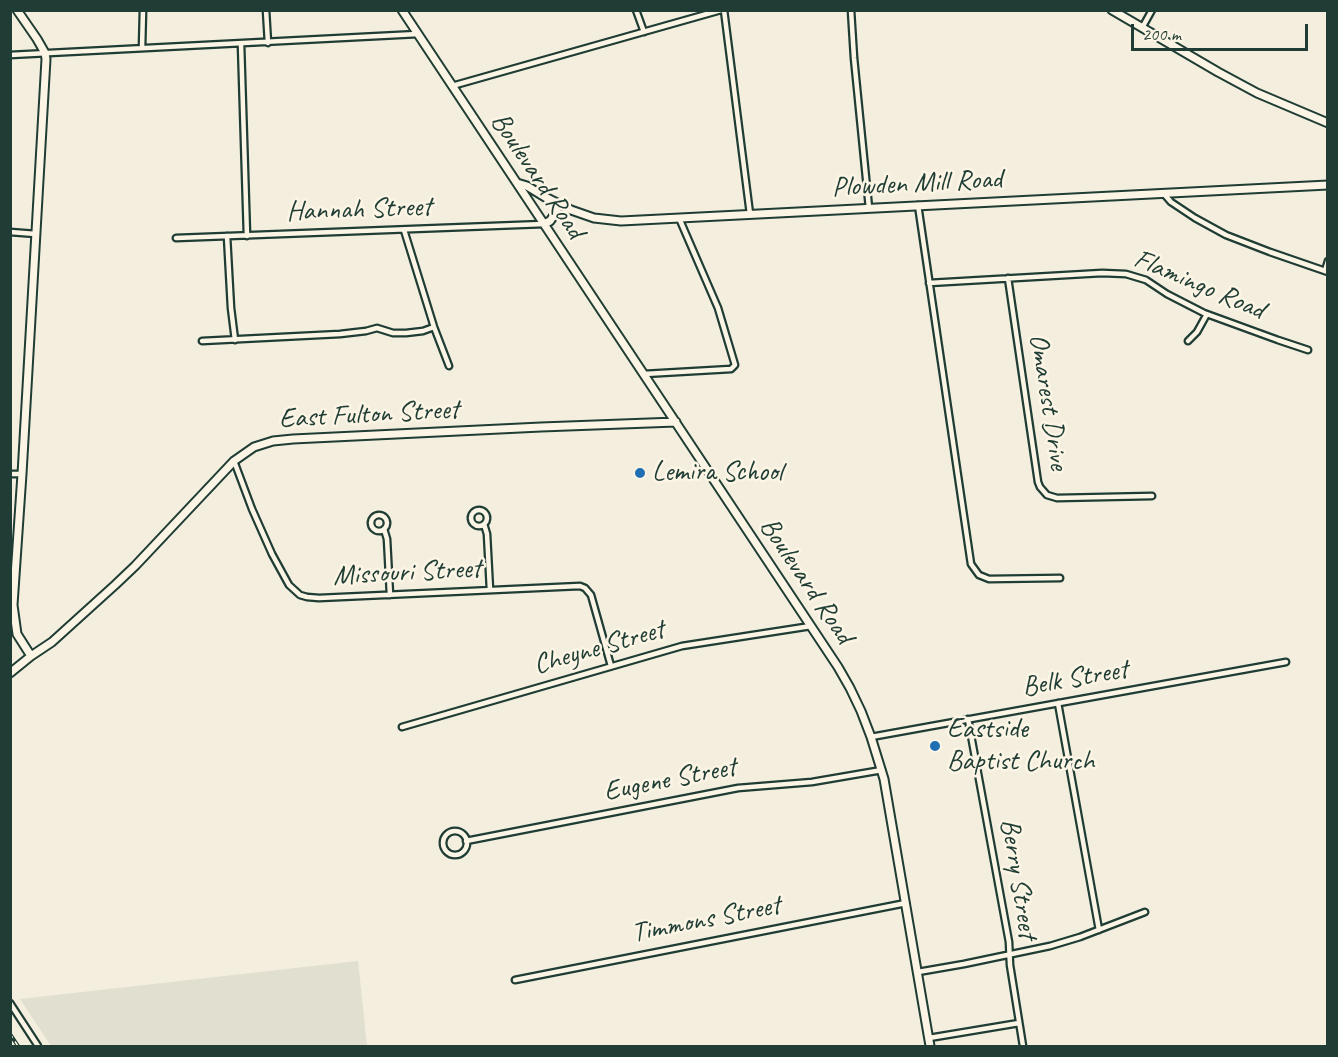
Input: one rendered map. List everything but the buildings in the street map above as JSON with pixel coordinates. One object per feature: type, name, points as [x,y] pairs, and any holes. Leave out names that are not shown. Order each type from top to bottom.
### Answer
[{"type":"street","points":[[17,10],[45,54],[13,605],[17,634],[31,656]]},
{"type":"street","points":[[142,48],[143,10]]},
{"type":"street","points":[[266,10],[268,43]]},
{"type":"street","name":"Boulevard Road","points":[[402,10],[850,688],[872,737],[889,800],[930,1047]]},
{"type":"street","points":[[636,10],[644,32]]},
{"type":"street","points":[[452,86],[722,10],[750,214]]},
{"type":"street","points":[[851,10],[869,208]]},
{"type":"street","points":[[1112,10],[1257,93],[1328,123]]},
{"type":"street","points":[[1142,28],[1152,10]]},
{"type":"street","points":[[10,55],[418,34]]},
{"type":"street","points":[[241,44],[247,236]]},
{"type":"street","name":"Plowden Mill Road","points":[[517,183],[527,186],[559,205],[586,216],[607,220],[1328,185]]},
{"type":"street","points":[[1163,193],[1195,218],[1226,235],[1326,272],[1328,261]]},
{"type":"street","points":[[544,224],[550,221],[559,205]]},
{"type":"street","points":[[918,205],[970,564],[979,575],[989,579],[1060,578]]},
{"type":"street","points":[[644,374],[731,369],[735,365],[718,308],[679,218]]},
{"type":"street","name":"Hannah Street","points":[[176,238],[544,224]]},
{"type":"street","points":[[404,230],[434,327],[449,366]]},
{"type":"street","points":[[10,232],[36,234]]},
{"type":"street","points":[[227,236],[230,299],[235,340]]},
{"type":"street","name":"Flamingo Road","points":[[929,283],[1102,273],[1126,274],[1146,280],[1167,294],[1207,314],[1308,350]]},
{"type":"street","name":"Omarest Drive","points":[[1008,278],[1040,487],[1047,495],[1057,498],[1152,496]]},
{"type":"street","points":[[1188,341],[1197,332],[1207,314]]},
{"type":"street","points":[[202,341],[340,334],[377,328],[393,333],[406,333],[434,327]]},
{"type":"street","name":"East Fulton Street","points":[[10,673],[52,642],[135,566],[234,461],[254,447],[280,440],[676,422]]},
{"type":"street","name":"Missouri Street","points":[[234,461],[272,555],[292,590],[300,595],[308,597],[390,595],[577,586],[585,588],[594,603],[611,666]]},
{"type":"street","points":[[10,474],[22,474]]},
{"type":"street","points":[[484,524],[487,534],[490,590]]},
{"type":"street","points":[[384,529],[387,538],[390,595]]},
{"type":"street","name":"Cheyne Street","points":[[402,727],[682,646],[811,626]]},
{"type":"street","name":"Belk Street","points":[[872,737],[1286,662]]},
{"type":"street","points":[[1058,704],[1099,930]]},
{"type":"street","name":"Berry Street","points":[[968,719],[1009,942],[1023,1047]]},
{"type":"street","name":"Eugene Street","points":[[466,841],[738,788],[812,782],[882,770]]},
{"type":"street","name":"Eugene Street","points":[[452,832],[460,833],[466,841],[465,849],[459,855],[450,854],[445,848],[445,837],[452,832]]},
{"type":"street","name":"Timmons Street","points":[[515,980],[906,903]]},
{"type":"street","points":[[918,972],[1050,946],[1144,912]]},
{"type":"street","points":[[10,1003],[38,1047]]},
{"type":"street","points":[[929,1038],[1019,1023]]},
{"type":"shaded area","points":[[358,961],[367,1046],[51,1046],[20,999]]},
{"type":"railway","points":[[10,1034],[18,1046]]},
{"type":"place","name":"Lemira School","points":[[640,473]]},
{"type":"place","name":"Eastside Baptist Church","points":[[935,746]]}]
